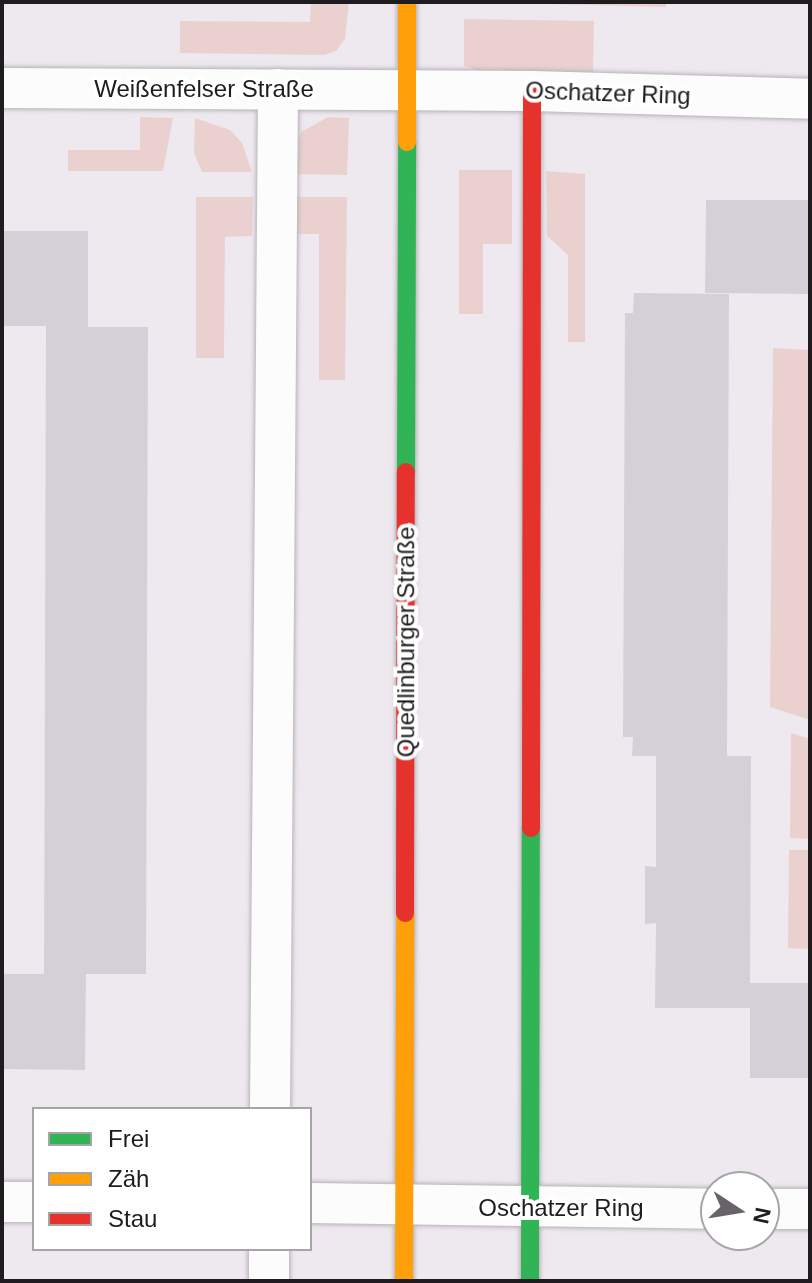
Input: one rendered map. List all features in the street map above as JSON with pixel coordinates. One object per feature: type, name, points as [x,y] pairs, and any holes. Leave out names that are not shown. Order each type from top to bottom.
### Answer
[{"type":"street","name":"Quedlinburger Straße","points":[[404,1281],[407,2]]},
{"type":"street","name":"Weißenfelser Straße","points":[[2,88],[407,91]]},
{"type":"street","points":[[270,1107],[278,89]]},
{"type":"street","name":"Oschatzer Ring","points":[[407,91],[532,91],[810,99]]},
{"type":"street","points":[[530,1281],[532,91]]},
{"type":"street","points":[[2,1202],[32,1202]]},
{"type":"street","name":"Oschatzer Ring","points":[[312,1203],[700,1209]]},
{"type":"street","points":[[780,1209],[810,1209]]},
{"type":"street","points":[[269,1251],[269,1281]]},
{"type":"shaded area","points":[[311,2],[349,2],[345,39],[336,51],[324,55],[180,53],[180,21],[310,22]]},
{"type":"shaded area","points":[[464,2],[666,2],[666,7]]},
{"type":"shaded area","points":[[464,19],[594,21],[593,72],[485,72],[464,66]]},
{"type":"shaded area","points":[[140,117],[173,118],[163,171],[68,171],[68,150],[140,150]]},
{"type":"shaded area","points":[[328,117],[349,118],[347,175],[289,174],[301,132]]},
{"type":"shaded area","points":[[195,118],[230,130],[242,143],[252,172],[202,172],[194,153]]},
{"type":"shaded area","points":[[459,170],[512,170],[512,244],[483,244],[483,314],[459,314]]},
{"type":"shaded area","points":[[546,171],[585,174],[585,342],[568,342],[568,255],[547,236]]},
{"type":"shaded area","points":[[196,197],[253,197],[252,236],[225,237],[224,358],[196,358]]},
{"type":"shaded area","points":[[288,197],[347,197],[345,380],[319,380],[319,234],[288,234]]},
{"type":"shaded area","points":[[773,348],[810,350],[810,720],[770,707]]},
{"type":"shaded area","points":[[791,733],[810,739],[810,839],[790,838]]},
{"type":"shaded area","points":[[789,850],[810,850],[810,949],[788,948]]},
{"type":"building","points":[[706,200],[810,200],[810,294],[705,293]]},
{"type":"building","points":[[2,231],[88,231],[88,327],[148,327],[146,974],[86,974],[85,1070],[2,1069],[2,974],[44,974],[46,326],[2,326]]},
{"type":"building","points":[[634,293],[729,294],[727,756],[751,756],[750,1008],[655,1008],[656,923],[645,924],[645,866],[656,867],[656,756],[632,756],[633,737],[623,737],[625,313],[633,313]]},
{"type":"building","points":[[750,983],[810,983],[810,1078],[750,1078]]},
{"type":"traffic: fast","points":[[406,472],[407,142]]},
{"type":"traffic: fast","points":[[530,1281],[531,828]]},
{"type":"traffic: slow","points":[[407,2],[407,142]]},
{"type":"traffic: slow","points":[[404,1281],[405,913]]},
{"type":"traffic: jam","points":[[531,828],[532,91]]},
{"type":"traffic: jam","points":[[405,913],[406,472]]}]
